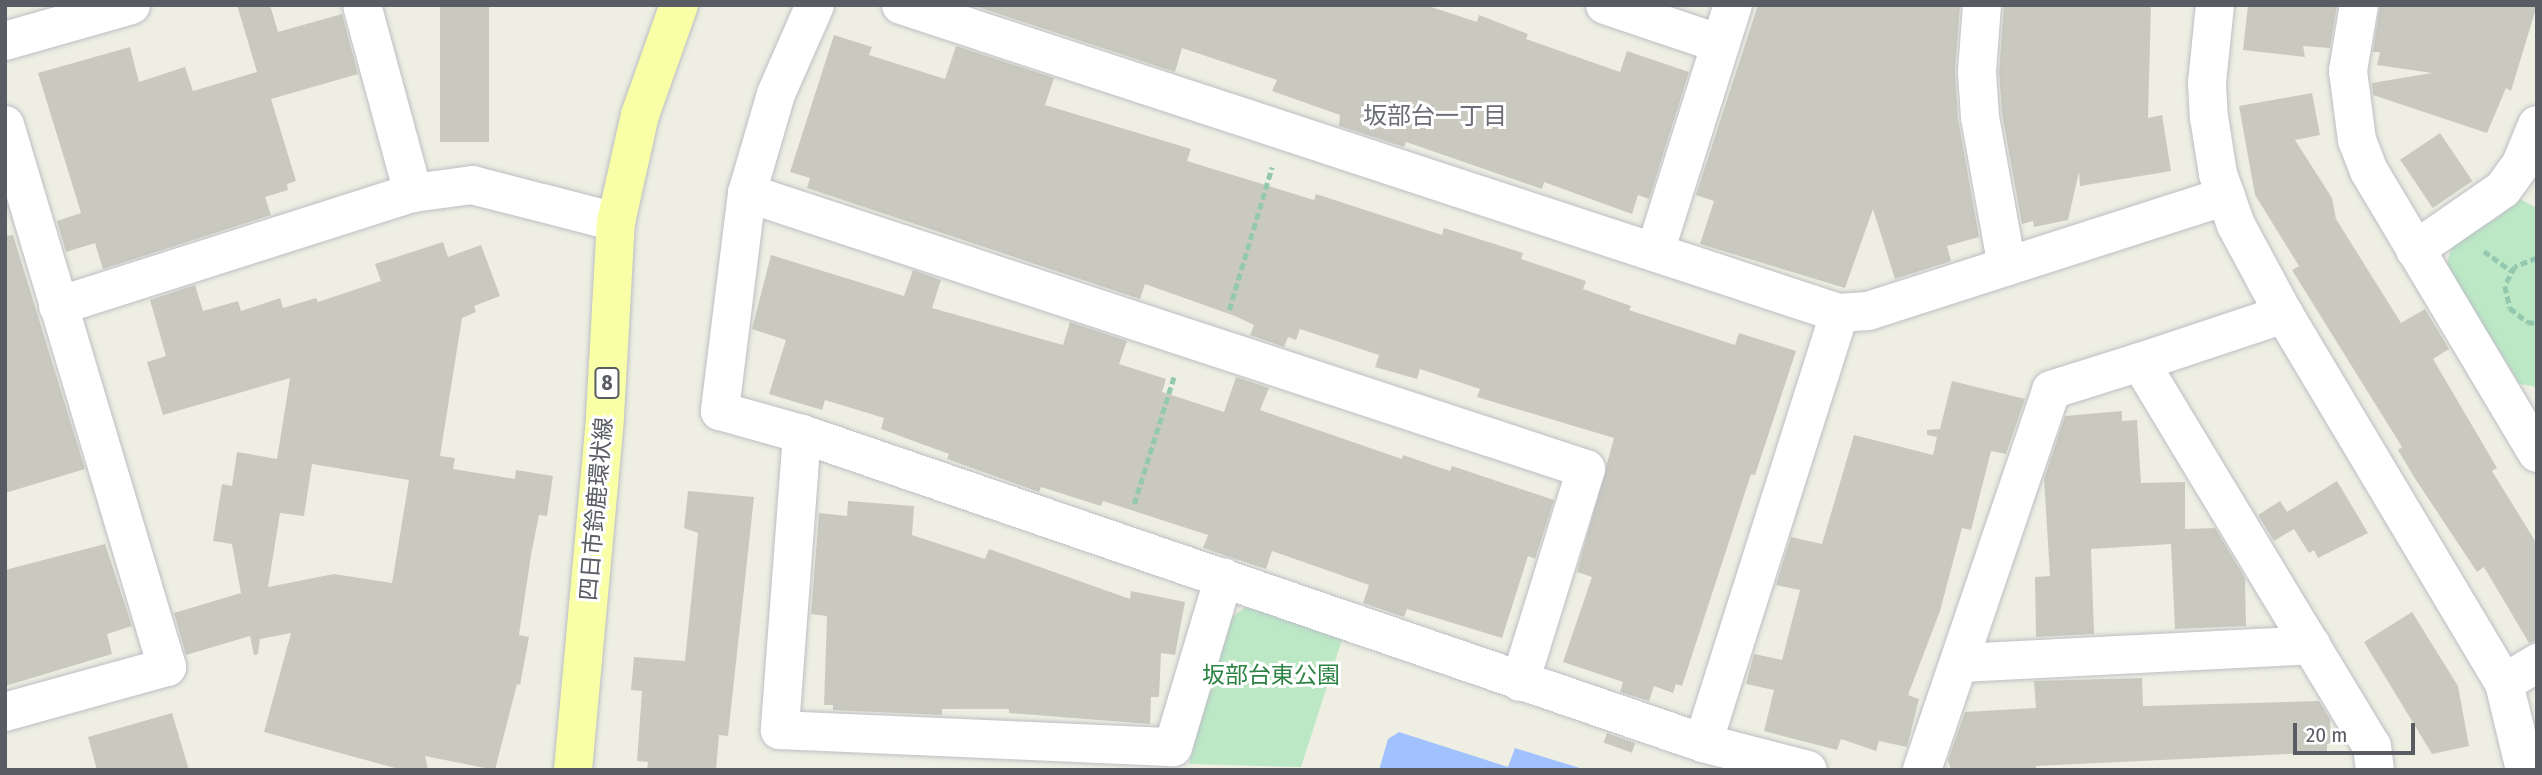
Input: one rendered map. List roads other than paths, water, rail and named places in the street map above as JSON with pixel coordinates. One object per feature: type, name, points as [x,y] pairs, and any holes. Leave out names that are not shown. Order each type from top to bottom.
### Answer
[{"type":"main road","name":"四日市鈴鹿環状線","points":[[573,770],[605,416],[616,222],[640,115],[679,5]]},
{"type":"street","points":[[5,41],[131,5]]},
{"type":"street","points":[[362,5],[413,193]]},
{"type":"street","points":[[815,5],[776,94],[747,193],[720,411],[802,433],[1703,743],[1808,770]]},
{"type":"street","points":[[901,5],[1839,313],[1868,311],[2226,196]]},
{"type":"street","points":[[1605,5],[1721,44]]},
{"type":"street","points":[[1655,252],[1733,5]]},
{"type":"street","points":[[1982,5],[1977,72],[1980,117],[2007,267]]},
{"type":"street","points":[[2215,5],[2208,105],[2213,150],[2226,196],[2252,257],[2284,314],[2504,683],[2525,770]]},
{"type":"street","points":[[2359,5],[2348,71],[2357,140],[2368,171],[2531,428]]},
{"type":"street","points":[[5,125],[167,667],[5,712]]},
{"type":"street","points":[[2416,250],[2503,189],[2521,163],[2537,125]]},
{"type":"street","points":[[58,306],[413,193],[471,186],[616,222]]},
{"type":"street","points":[[747,193],[1586,469],[1520,682]]},
{"type":"street","points":[[1703,743],[1839,313]]},
{"type":"street","points":[[1922,770],[2051,390],[2284,314]]},
{"type":"street","points":[[2140,362],[2372,746],[2375,770]]},
{"type":"street","points":[[802,433],[780,730],[1173,747],[1224,576]]},
{"type":"street","points":[[1960,663],[2312,645]]},
{"type":"street","points":[[2504,683],[2537,663]]},
{"type":"water","points":[[1399,732],[1508,767],[1515,748],[1586,770],[1379,770],[1388,739]]},
{"type":"district","name":"坂部台一丁目","points":[[1435,117]]},
{"type":"park label","name":"坂部台東公園","points":[[1271,675]]}]
